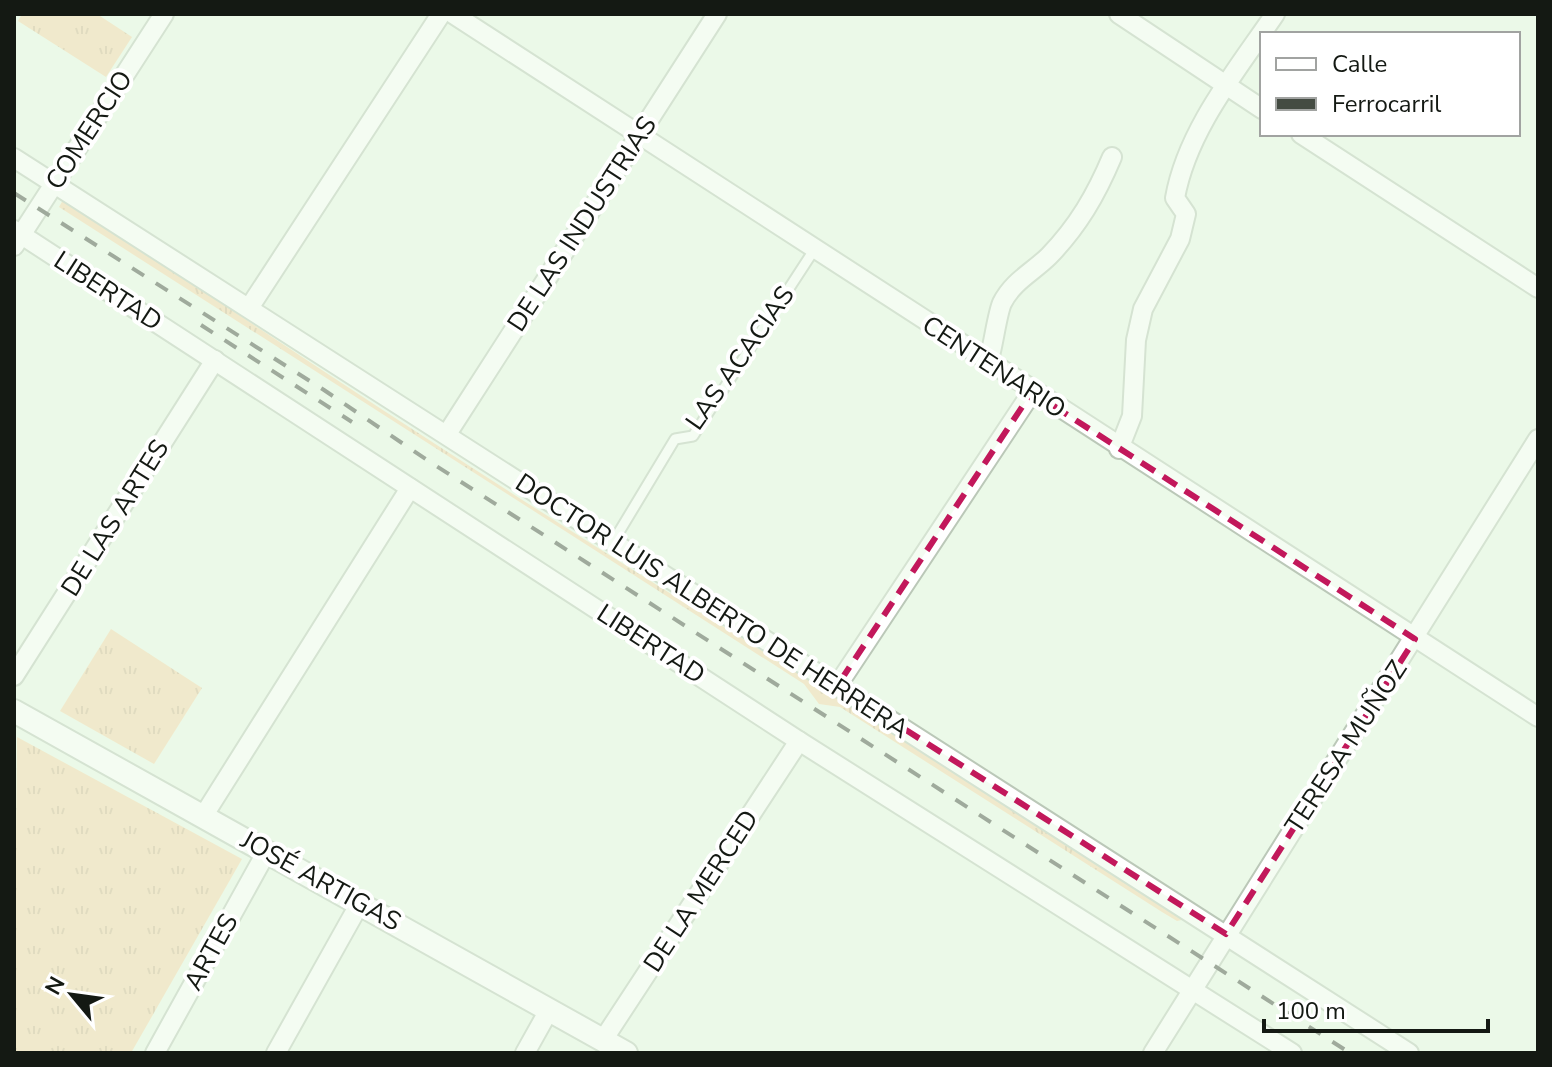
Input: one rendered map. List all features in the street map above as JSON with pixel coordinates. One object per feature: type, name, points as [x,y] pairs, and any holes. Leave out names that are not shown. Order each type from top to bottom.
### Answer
[{"type":"street","name":"COMERCIO","points":[[16,237],[164,14]]},
{"type":"street","points":[[249,308],[441,14]]},
{"type":"street","name":"CENTENARIO","points":[[453,14],[1119,449],[1538,717]]},
{"type":"street","name":"DE LAS INDUSTRIAS","points":[[447,434],[717,14]]},
{"type":"street","points":[[1119,14],[1260,108]]},
{"type":"street","points":[[1263,32],[1275,14]]},
{"type":"street","points":[[1119,449],[1132,416],[1136,340],[1143,309],[1180,239],[1186,214],[1175,198],[1180,170],[1227,85],[1260,36]]},
{"type":"street","points":[[1304,136],[1538,288]]},
{"type":"street","points":[[988,363],[1000,307],[1015,283],[1047,258],[1072,230],[1096,195],[1112,157]]},
{"type":"street","name":"DOCTOR LUIS ALBERTO DE HERRERA","points":[[14,158],[1409,1053]]},
{"type":"street","name":"LIBERTAD","points":[[16,237],[215,360],[799,741],[1292,1053]]},
{"type":"street","name":"DE LAS ARTES","points":[[14,676],[215,360]]},
{"type":"street","points":[[837,686],[1032,392]]},
{"type":"street","name":"TERESA MUÑOZ","points":[[1153,1053],[1538,439]]},
{"type":"street","points":[[204,815],[410,488]]},
{"type":"street","name":"JOSÉ ARTIGAS","points":[[14,711],[626,1053]]},
{"type":"street","name":"DE LA MERCED","points":[[603,1040],[799,741]]},
{"type":"street","name":"ARTES","points":[[155,1053],[267,851]]},
{"type":"street","points":[[276,1053],[360,903]]},
{"type":"street","points":[[525,1053],[549,1010]]},
{"type":"lane","name":"LAS ACACIAS","points":[[613,542],[675,439],[693,436],[814,250]]},
{"type":"highlighted area","points":[[1032,392],[1415,639],[1226,934],[837,686]]},
{"type":"green space","points":[[22,14],[97,14],[132,37],[106,77],[18,21]]},
{"type":"green space","points":[[63,200],[71,200],[207,294],[484,475],[1185,913],[1186,919],[1177,921],[1162,912],[840,707],[819,704],[804,684],[59,207]]},
{"type":"green space","points":[[111,629],[202,688],[154,764],[60,711]]},
{"type":"green space","points":[[17,737],[242,859],[131,1053],[14,1053]]},
{"type":"railway","points":[[14,193],[1350,1053]]},
{"type":"railway","points":[[201,325],[352,422]]}]
